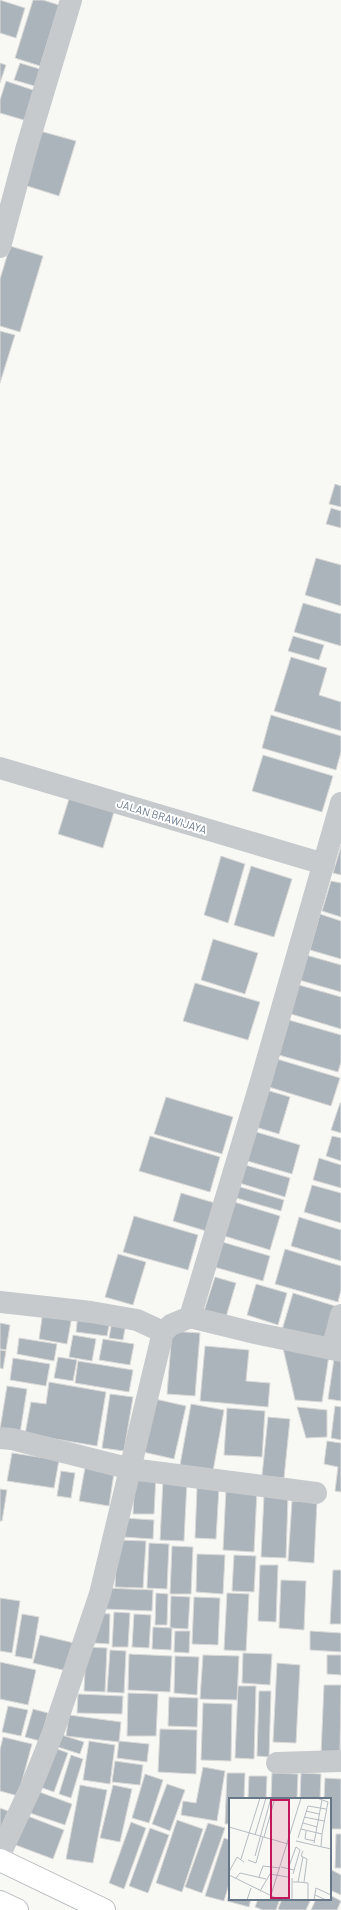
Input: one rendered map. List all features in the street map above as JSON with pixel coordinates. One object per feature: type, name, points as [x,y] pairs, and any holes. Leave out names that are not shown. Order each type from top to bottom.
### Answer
[{"type":"highway","points":[[0,1860],[104,1910]]},
{"type":"highway","points":[[0,1902],[17,1910]]},
{"type":"street","points":[[0,247],[26,150],[71,0]]},
{"type":"street","name":"JALAN BRAWIJAYA","points":[[0,768],[324,864]]},
{"type":"street","points":[[190,1317],[341,803]]},
{"type":"street","points":[[0,1302],[91,1312],[137,1320],[163,1332]]},
{"type":"street","points":[[0,1854],[32,1785],[60,1715],[100,1594],[163,1332],[170,1325],[190,1317],[336,1350],[341,1315]]},
{"type":"street","points":[[0,1438],[12,1439],[131,1469],[316,1493]]},
{"type":"street","points":[[277,1763],[341,1761]]},
{"type":"building","points":[[0,0],[25,8],[16,38],[0,33]]},
{"type":"building","points":[[33,0],[43,0],[59,5],[40,66],[15,58]]},
{"type":"building","points":[[0,63],[6,65],[0,83]]},
{"type":"building","points":[[20,63],[43,70],[38,87],[14,80]]},
{"type":"building","points":[[6,81],[36,91],[27,121],[0,113],[0,100]]},
{"type":"building","points":[[40,131],[76,141],[59,196],[24,185]]},
{"type":"building","points":[[10,246],[43,256],[20,332],[0,326],[0,279]]},
{"type":"building","points":[[0,331],[15,335],[0,383]]},
{"type":"building","points":[[335,484],[341,486],[341,507],[329,504]]},
{"type":"building","points":[[331,508],[341,511],[341,528],[326,524]]},
{"type":"building","points":[[316,558],[341,565],[341,606],[305,595]]},
{"type":"building","points":[[303,603],[341,614],[341,646],[294,632]]},
{"type":"building","points":[[293,636],[324,645],[319,660],[288,651]]},
{"type":"building","points":[[291,657],[327,668],[319,695],[341,702],[341,731],[274,711]]},
{"type":"building","points":[[271,715],[341,736],[341,752],[336,770],[262,748]]},
{"type":"building","points":[[263,755],[333,776],[322,812],[252,791]]},
{"type":"building","points":[[69,799],[114,812],[103,848],[58,834]]},
{"type":"building","points":[[341,846],[341,875],[333,873]]},
{"type":"building","points":[[221,856],[245,864],[228,923],[204,915]]},
{"type":"building","points":[[251,866],[292,879],[274,937],[234,925]]},
{"type":"building","points":[[331,881],[341,883],[341,917],[322,911]]},
{"type":"building","points":[[320,914],[341,921],[341,959],[310,950]]},
{"type":"building","points":[[213,939],[258,953],[245,994],[201,980]]},
{"type":"building","points":[[306,955],[341,965],[341,992],[299,980]]},
{"type":"building","points":[[195,983],[260,1002],[248,1040],[183,1021]]},
{"type":"building","points":[[299,985],[341,997],[341,1029],[291,1014]]},
{"type":"building","points":[[289,1020],[341,1035],[341,1062],[338,1072],[279,1055]]},
{"type":"building","points":[[277,1059],[340,1078],[331,1106],[269,1087]]},
{"type":"building","points":[[263,1089],[290,1097],[279,1134],[252,1126]]},
{"type":"building","points":[[166,1097],[233,1117],[222,1154],[154,1134]]},
{"type":"building","points":[[341,1103],[341,1133],[331,1130]]},
{"type":"building","points":[[253,1131],[300,1145],[292,1174],[244,1160]]},
{"type":"building","points":[[150,1136],[220,1157],[210,1192],[139,1171]]},
{"type":"building","points":[[332,1136],[341,1138],[341,1161],[326,1156]]},
{"type":"building","points":[[319,1158],[341,1165],[341,1188],[313,1180]]},
{"type":"building","points":[[242,1164],[290,1178],[285,1197],[236,1182]]},
{"type":"building","points":[[312,1185],[341,1193],[341,1223],[304,1212]]},
{"type":"building","points":[[237,1186],[284,1200],[281,1211],[233,1197]]},
{"type":"building","points":[[181,1193],[215,1203],[206,1231],[173,1221]]},
{"type":"building","points":[[231,1201],[280,1216],[270,1250],[221,1235]]},
{"type":"building","points":[[134,1216],[198,1235],[188,1270],[123,1252]]},
{"type":"building","points":[[299,1217],[341,1230],[341,1261],[291,1246]]},
{"type":"building","points":[[219,1241],[270,1256],[263,1281],[211,1266]]},
{"type":"building","points":[[285,1249],[341,1266],[341,1290],[338,1302],[275,1284]]},
{"type":"building","points":[[118,1254],[146,1262],[133,1305],[105,1297]]},
{"type":"building","points":[[215,1277],[236,1283],[226,1317],[204,1311]]},
{"type":"building","points":[[256,1284],[287,1293],[278,1325],[247,1315]]},
{"type":"building","points":[[293,1293],[335,1306],[324,1343],[282,1330]]},
{"type":"building","points":[[43,1311],[72,1316],[67,1344],[39,1339]]},
{"type":"building","points":[[78,1314],[110,1320],[107,1336],[76,1332]]},
{"type":"building","points":[[112,1321],[126,1323],[123,1340],[109,1338]]},
{"type":"building","points":[[0,1323],[10,1325],[6,1350],[0,1349]]},
{"type":"building","points":[[172,1331],[200,1333],[195,1396],[167,1394]]},
{"type":"building","points":[[73,1335],[96,1339],[92,1361],[69,1357]]},
{"type":"building","points":[[19,1338],[57,1344],[54,1361],[17,1354]]},
{"type":"building","points":[[103,1339],[134,1344],[130,1365],[99,1360]]},
{"type":"building","points":[[205,1346],[249,1350],[246,1381],[270,1383],[268,1407],[200,1401]]},
{"type":"building","points":[[283,1348],[329,1355],[322,1402],[295,1400]]},
{"type":"building","points":[[0,1350],[6,1351],[3,1369],[0,1368]]},
{"type":"building","points":[[58,1357],[77,1360],[73,1381],[54,1378]]},
{"type":"building","points":[[13,1358],[50,1364],[46,1386],[10,1380]]},
{"type":"building","points":[[334,1359],[341,1360],[341,1401],[328,1399]]},
{"type":"building","points":[[78,1361],[133,1370],[129,1392],[75,1383]]},
{"type":"building","points":[[49,1382],[106,1392],[97,1446],[25,1434],[31,1402],[46,1404]]},
{"type":"building","points":[[7,1386],[27,1389],[20,1433],[0,1429]]},
{"type":"building","points":[[110,1394],[133,1397],[124,1451],[102,1448]]},
{"type":"building","points":[[155,1399],[186,1406],[174,1459],[143,1452]]},
{"type":"building","points":[[191,1404],[224,1410],[213,1471],[180,1465]]},
{"type":"building","points":[[335,1406],[341,1407],[341,1440],[331,1438]]},
{"type":"building","points":[[297,1407],[327,1410],[327,1437],[306,1438]]},
{"type":"building","points":[[227,1408],[265,1411],[262,1457],[224,1455]]},
{"type":"building","points":[[268,1417],[290,1419],[284,1478],[262,1476]]},
{"type":"building","points":[[327,1441],[341,1443],[341,1492],[335,1491],[338,1467],[324,1464]]},
{"type":"building","points":[[12,1453],[59,1460],[54,1488],[7,1481]]},
{"type":"building","points":[[85,1468],[114,1473],[109,1506],[79,1501]]},
{"type":"building","points":[[61,1471],[75,1473],[71,1498],[57,1496]]},
{"type":"building","points":[[135,1474],[156,1475],[154,1514],[133,1514]]},
{"type":"building","points":[[163,1480],[187,1481],[184,1541],[160,1540]]},
{"type":"building","points":[[197,1487],[219,1488],[216,1539],[195,1538]]},
{"type":"building","points":[[0,1489],[7,1490],[2,1521],[0,1521]]},
{"type":"building","points":[[226,1489],[257,1491],[254,1552],[223,1550]]},
{"type":"building","points":[[264,1495],[288,1496],[286,1558],[261,1557]]},
{"type":"building","points":[[292,1501],[317,1502],[314,1563],[288,1561]]},
{"type":"building","points":[[124,1518],[154,1520],[153,1539],[123,1537]]},
{"type":"building","points":[[117,1540],[146,1541],[143,1588],[115,1587]]},
{"type":"building","points":[[149,1543],[169,1544],[167,1589],[147,1588]]},
{"type":"building","points":[[172,1546],[193,1547],[191,1594],[170,1594]]},
{"type":"building","points":[[197,1554],[225,1555],[223,1594],[196,1592]]},
{"type":"building","points":[[234,1555],[256,1556],[254,1592],[232,1591]]},
{"type":"building","points":[[260,1565],[278,1565],[276,1622],[258,1621]]},
{"type":"building","points":[[333,1570],[341,1570],[341,1624],[330,1624]]},
{"type":"building","points":[[281,1580],[306,1581],[304,1630],[279,1628]]},
{"type":"building","points":[[106,1588],[153,1590],[152,1611],[105,1609]]},
{"type":"building","points":[[156,1593],[168,1594],[167,1625],[155,1625]]},
{"type":"building","points":[[227,1593],[249,1594],[246,1651],[224,1650]]},
{"type":"building","points":[[171,1596],[190,1597],[188,1629],[170,1628]]},
{"type":"building","points":[[194,1597],[220,1598],[218,1645],[192,1644]]},
{"type":"building","points":[[0,1598],[20,1601],[12,1653],[0,1651]]},
{"type":"building","points":[[114,1612],[130,1613],[128,1647],[112,1647]]},
{"type":"building","points":[[96,1613],[110,1614],[109,1644],[94,1643]]},
{"type":"building","points":[[22,1614],[39,1617],[32,1659],[15,1656]]},
{"type":"building","points":[[134,1614],[151,1615],[149,1648],[132,1647]]},
{"type":"building","points":[[153,1627],[172,1628],[171,1650],[152,1649]]},
{"type":"building","points":[[175,1631],[190,1631],[189,1653],[174,1652]]},
{"type":"building","points":[[310,1631],[341,1633],[341,1652],[310,1650]]},
{"type":"building","points":[[40,1635],[74,1643],[67,1671],[33,1663]]},
{"type":"building","points":[[86,1647],[107,1648],[105,1692],[84,1691]]},
{"type":"building","points":[[110,1650],[126,1651],[124,1693],[107,1692]]},
{"type":"building","points":[[243,1653],[272,1654],[270,1685],[242,1683]]},
{"type":"building","points":[[129,1654],[172,1656],[170,1692],[128,1690]]},
{"type":"building","points":[[203,1655],[239,1656],[237,1700],[200,1699]]},
{"type":"building","points":[[327,1655],[341,1655],[341,1675],[327,1674]]},
{"type":"building","points":[[175,1656],[199,1657],[197,1695],[174,1693]]},
{"type":"building","points":[[0,1662],[36,1670],[28,1705],[0,1699]]},
{"type":"building","points":[[277,1663],[300,1665],[296,1743],[273,1742]]},
{"type":"building","points":[[324,1685],[341,1685],[340,1754],[321,1754]]},
{"type":"building","points":[[238,1686],[256,1686],[254,1759],[235,1758]]},
{"type":"building","points":[[259,1691],[271,1691],[269,1757],[257,1756]]},
{"type":"building","points":[[128,1693],[158,1694],[156,1736],[127,1736]]},
{"type":"building","points":[[78,1694],[123,1696],[122,1714],[77,1713]]},
{"type":"building","points":[[169,1697],[198,1698],[197,1727],[168,1726]]},
{"type":"building","points":[[203,1703],[232,1704],[231,1761],[201,1760]]},
{"type":"building","points":[[8,1706],[28,1710],[21,1736],[2,1732]]},
{"type":"building","points":[[33,1709],[48,1713],[40,1741],[25,1737]]},
{"type":"building","points":[[69,1715],[121,1722],[119,1742],[66,1736]]},
{"type":"building","points":[[160,1729],[197,1730],[196,1774],[158,1772]]},
{"type":"building","points":[[62,1735],[84,1742],[80,1754],[58,1747]]},
{"type":"building","points":[[3,1737],[32,1744],[18,1796],[0,1791],[0,1750]]},
{"type":"building","points":[[89,1741],[115,1745],[110,1784],[83,1780]]},
{"type":"building","points":[[119,1741],[149,1744],[147,1762],[117,1758]]},
{"type":"building","points":[[52,1747],[68,1753],[54,1792],[37,1786]]},
{"type":"building","points":[[71,1755],[83,1759],[71,1798],[59,1794]]},
{"type":"building","points":[[115,1761],[143,1765],[140,1785],[112,1782]]},
{"type":"building","points":[[203,1767],[225,1771],[217,1821],[181,1815],[183,1801],[196,1803]]},
{"type":"building","points":[[227,1773],[245,1773],[244,1798],[229,1798],[229,1824],[225,1824]]},
{"type":"building","points":[[272,1773],[298,1774],[297,1798],[271,1798]]},
{"type":"building","points":[[301,1773],[321,1774],[320,1798],[300,1798]]},
{"type":"building","points":[[145,1774],[163,1780],[149,1823],[132,1818]]},
{"type":"building","points":[[249,1776],[267,1776],[266,1798],[248,1798]]},
{"type":"building","points":[[325,1778],[341,1779],[341,1829],[331,1829],[331,1798],[324,1798]]},
{"type":"building","points":[[167,1784],[185,1790],[170,1831],[152,1824]]},
{"type":"building","points":[[80,1785],[107,1790],[93,1863],[66,1859]]},
{"type":"building","points":[[113,1785],[132,1789],[120,1842],[100,1838]]},
{"type":"building","points":[[34,1790],[72,1804],[65,1825],[27,1812]]},
{"type":"building","points":[[0,1808],[8,1811],[0,1830]]},
{"type":"building","points":[[25,1815],[64,1830],[53,1859],[13,1844]]},
{"type":"building","points":[[177,1820],[203,1829],[182,1892],[156,1883]]},
{"type":"building","points":[[131,1822],[146,1828],[124,1889],[109,1883]]},
{"type":"building","points":[[208,1823],[225,1828],[202,1893],[185,1887]]},
{"type":"building","points":[[150,1828],[169,1835],[148,1893],[129,1886]]},
{"type":"building","points":[[336,1834],[341,1834],[341,1868],[335,1868]]},
{"type":"building","points":[[224,1838],[229,1840],[229,1884],[224,1901],[205,1896]]},
{"type":"building","points":[[331,1870],[341,1875],[341,1895],[331,1890]]},
{"type":"building","points":[[229,1895],[229,1900],[251,1900],[249,1907],[227,1901]]},
{"type":"building","points":[[331,1896],[341,1901],[337,1910],[311,1910],[316,1900],[331,1900]]},
{"type":"building","points":[[258,1900],[280,1900],[276,1910],[263,1910],[255,1907]]},
{"type":"building","points":[[282,1900],[311,1900],[306,1910],[278,1909]]}]
